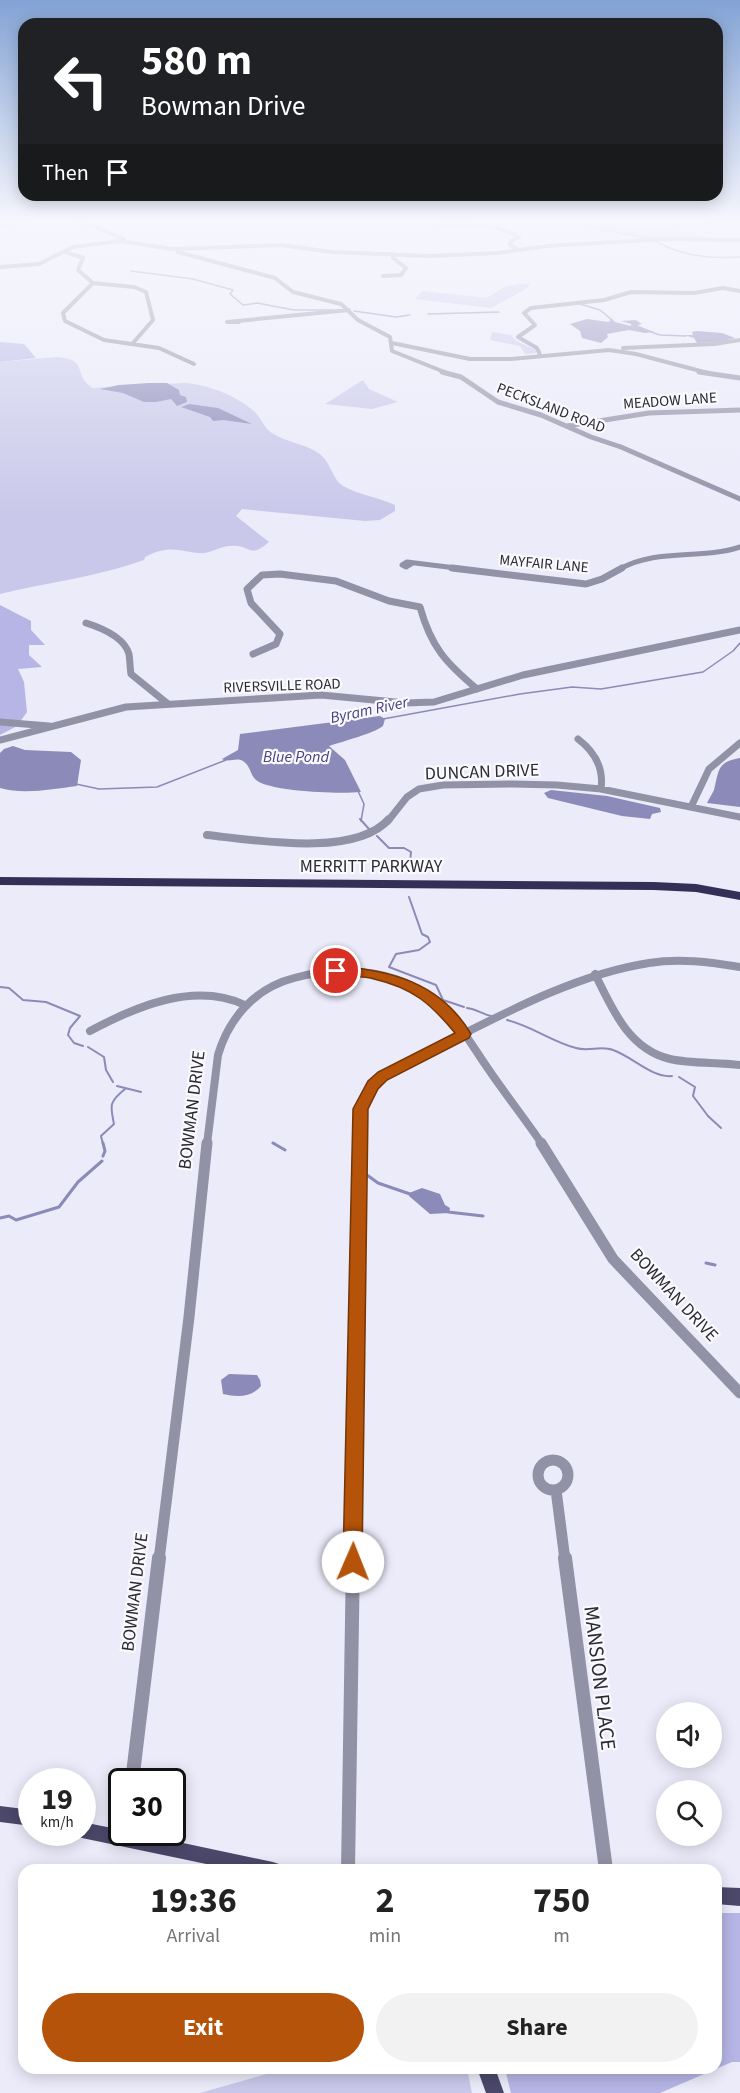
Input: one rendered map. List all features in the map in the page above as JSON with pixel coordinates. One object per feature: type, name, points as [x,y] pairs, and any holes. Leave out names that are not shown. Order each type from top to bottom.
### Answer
[{"type":"highway","name":"MERRITT PARKWAY","points":[[0,873],[663,877],[740,887]]},
{"type":"highway","name":"MERRITT PARKWAY","points":[[0,881],[654,886],[696,888],[740,896]]},
{"type":"main road","points":[[0,1814],[18,1816]]},
{"type":"main road","points":[[169,1846],[247,1864]]},
{"type":"main road","points":[[722,1896],[740,1897]]},
{"type":"main road","points":[[488,2074],[495,2093]]},
{"type":"street","points":[[62,318],[104,340],[159,348],[194,364]]},
{"type":"street","points":[[133,343],[153,320],[152,318]]},
{"type":"street","points":[[239,322],[279,318]]},
{"type":"street","name":"PECKSLAND ROAD","points":[[356,318],[390,337],[392,351],[418,360],[436,370],[461,377],[491,399],[648,458],[740,498]]},
{"type":"street","points":[[528,318],[535,325],[518,337],[537,348],[540,355]]},
{"type":"street","points":[[392,343],[470,359],[511,359],[740,340]]},
{"type":"street","points":[[609,350],[636,354],[696,371],[740,378]]},
{"type":"street","name":"MEADOW LANE","points":[[567,426],[655,412],[740,410]]},
{"type":"street","name":"MAYFAIR LANE","points":[[411,564],[586,584],[604,579],[641,559],[724,552],[740,547]]},
{"type":"street","points":[[253,654],[276,644],[280,634],[247,596],[247,589],[253,582],[262,576],[280,574],[336,581],[388,600],[420,607],[428,638],[444,662],[477,689]]},
{"type":"street","points":[[86,623],[94,625],[123,644],[129,656],[131,674],[168,704]]},
{"type":"street","name":"RIVERSVILLE ROAD","points":[[0,740],[104,711],[168,704],[321,695],[421,704],[550,669],[740,630]]},
{"type":"street","points":[[0,722],[51,726]]},
{"type":"street","points":[[578,740],[593,753],[600,767],[603,779],[601,789]]},
{"type":"street","points":[[691,807],[703,774],[714,761],[740,743]]},
{"type":"street","name":"DUNCAN DRIVE","points":[[207,835],[273,840],[347,841],[365,837],[381,829],[404,798],[416,789],[435,786],[510,784],[601,789],[740,817]]},
{"type":"street","points":[[348,1864],[359,1117],[367,1095],[382,1076],[465,1034],[595,974],[652,961],[692,961],[740,967]]},
{"type":"street","name":"BOWMAN DRIVE","points":[[134,1768],[189,1317],[197,1226],[218,1055],[226,1029],[245,1005],[270,987],[300,976],[334,971],[354,971],[391,977],[422,992],[442,1008],[465,1034],[550,1157],[606,1250],[643,1293],[740,1392]]},
{"type":"street","points":[[595,974],[622,1025],[641,1047],[670,1059],[740,1065]]},
{"type":"street","points":[[90,1031],[135,1008],[166,998],[227,998],[245,1005]]},
{"type":"street","name":"MANSION PLACE","points":[[556,1490],[605,1864]]},
{"type":"shaded area","points":[[492,332],[511,335],[516,341],[536,350],[536,353],[525,354],[520,346],[490,340]]},
{"type":"shaded area","points":[[0,342],[24,344],[36,358],[0,362]]},
{"type":"shaded area","points":[[57,357],[74,361],[83,378],[93,388],[183,383],[211,388],[230,396],[255,412],[272,433],[317,452],[328,463],[343,486],[395,505],[395,511],[380,520],[365,521],[242,509],[236,516],[269,542],[257,550],[231,546],[202,553],[162,550],[145,557],[144,560],[109,571],[0,594],[0,362]]},
{"type":"shaded area","points":[[363,380],[369,389],[398,402],[372,409],[325,404]]},
{"type":"shaded area","points":[[0,605],[31,621],[31,630],[45,645],[29,645],[29,655],[42,667],[18,669],[24,682],[27,712],[17,726],[0,735]]},
{"type":"shaded area","points":[[722,1913],[740,1913],[740,2062],[732,2062],[722,2066]]},
{"type":"shaded area","points":[[266,2074],[468,2074],[472,2093],[200,2093]]},
{"type":"shaded area","points":[[506,2074],[704,2074],[660,2093],[511,2093]]},
{"type":"water","points":[[611,318],[615,322],[631,326],[621,321],[636,320],[642,324],[639,326],[654,332],[629,330],[607,334],[608,337],[601,343],[582,338],[580,331],[570,324],[587,319],[609,322]]},
{"type":"water","points":[[692,332],[722,333],[735,338],[720,342],[697,343],[694,338],[684,335],[693,335]]},
{"type":"water","points":[[167,383],[179,390],[180,395],[186,397],[187,402],[177,406],[171,399],[144,402],[123,393],[100,389],[119,385]]},
{"type":"water","points":[[189,404],[218,408],[252,424],[213,421],[210,417],[181,407]]},
{"type":"water","name":"Blue Pond","points":[[380,716],[385,719],[383,726],[378,729],[329,746],[345,760],[361,792],[309,792],[280,788],[256,780],[243,761],[222,759],[238,750],[240,734]]},
{"type":"water","points":[[13,746],[25,750],[71,752],[81,760],[77,786],[29,791],[0,788],[0,753]]},
{"type":"water","points":[[740,758],[740,807],[707,803],[714,790],[720,768],[727,762]]},
{"type":"water","points":[[551,790],[607,796],[660,808],[661,812],[652,814],[650,819],[622,816],[548,798],[544,793]]},
{"type":"water","points":[[422,1188],[440,1194],[445,1205],[450,1208],[449,1213],[430,1214],[409,1196],[409,1193]]},
{"type":"water","points":[[229,1374],[257,1375],[261,1386],[253,1393],[244,1396],[223,1394],[221,1380]]},
{"type":"waterway","points":[[651,332],[660,335],[686,336]]},
{"type":"waterway","name":"Byram River","points":[[383,719],[520,694],[572,687],[601,689],[703,672],[733,651],[740,643]]},
{"type":"waterway","name":"Byram River","points":[[76,784],[99,789],[157,787],[226,760]]},
{"type":"waterway","points":[[358,791],[364,804],[361,820]]},
{"type":"waterway","points":[[361,820],[369,829]]},
{"type":"waterway","points":[[377,836],[389,848],[404,848],[411,852],[410,862]]},
{"type":"waterway","points":[[409,897],[422,934],[428,937],[430,942],[419,950],[396,954],[389,967],[436,985],[443,1000],[464,1007]]},
{"type":"waterway","points":[[0,987],[9,988],[23,1000],[46,1002],[80,1016],[70,1028],[68,1035],[74,1043],[83,1046]]},
{"type":"waterway","points":[[467,1008],[491,1016]]},
{"type":"waterway","points":[[507,1020],[576,1048],[613,1050],[657,1074],[672,1076]]},
{"type":"waterway","points":[[88,1047],[104,1057],[106,1070],[113,1082]]},
{"type":"waterway","points":[[679,1077],[695,1087],[693,1096],[708,1116],[721,1128]]},
{"type":"waterway","points":[[117,1086],[141,1092]]},
{"type":"waterway","points":[[103,1144],[101,1136],[114,1124],[113,1101],[125,1089]]},
{"type":"waterway","points":[[103,1143],[105,1151],[103,1156]]},
{"type":"waterway","points":[[275,1144],[273,1143],[285,1150]]},
{"type":"waterway","points":[[0,1218],[9,1216],[16,1220],[59,1207],[78,1182],[102,1161]]},
{"type":"waterway","points":[[367,1175],[378,1183],[410,1194]]},
{"type":"waterway","points":[[448,1212],[483,1216]]},
{"type":"waterway","points":[[706,1263],[715,1265]]},
{"type":"route","points":[[336,971],[354,971],[391,977],[407,984],[436,1002],[465,1034],[382,1076],[373,1085],[361,1109],[358,1127],[353,1562]]}]
